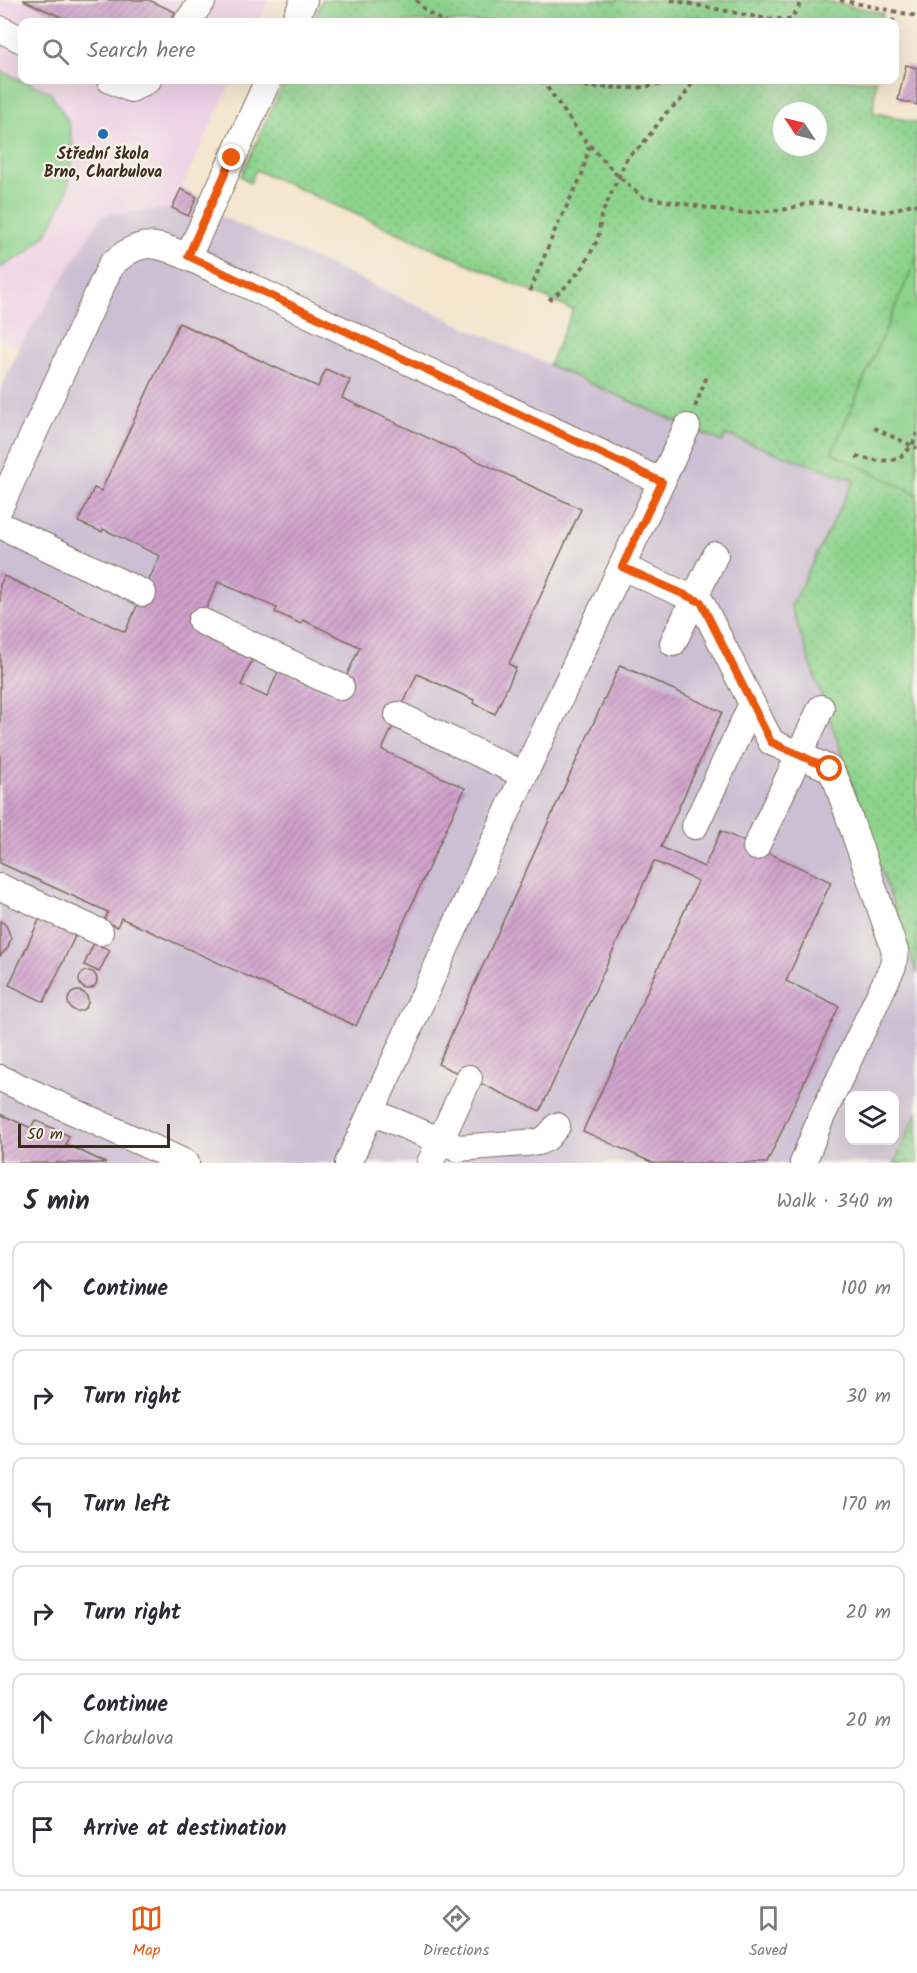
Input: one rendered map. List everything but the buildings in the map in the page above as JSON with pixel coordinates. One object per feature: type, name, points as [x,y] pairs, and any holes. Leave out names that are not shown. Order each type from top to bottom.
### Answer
[{"type":"street","points":[[191,18],[203,0]]},
{"type":"street","points":[[296,18],[304,0]]},
{"type":"street","points":[[0,29],[18,38]]},
{"type":"street","points":[[119,84],[131,89],[140,84]]},
{"type":"street","points":[[188,256],[266,84]]},
{"type":"street","points":[[0,507],[111,265],[134,248],[158,244],[188,256],[662,482]]},
{"type":"street","points":[[348,1163],[524,775],[687,427]]},
{"type":"street","points":[[0,525],[143,593]]},
{"type":"street","points":[[673,643],[715,555]]},
{"type":"street","points":[[622,567],[701,602],[771,742],[830,769],[837,782],[895,951],[893,966],[820,1120],[803,1163]]},
{"type":"street","points":[[201,621],[341,687]]},
{"type":"street","points":[[695,826],[752,705]]},
{"type":"street","points":[[756,848],[821,708]]},
{"type":"street","points":[[399,715],[524,775]]},
{"type":"street","points":[[0,887],[100,932]]},
{"type":"street","points":[[0,1078],[183,1162]]},
{"type":"street","points":[[435,1152],[469,1078]]},
{"type":"street","points":[[372,1112],[435,1152],[458,1148],[538,1143],[547,1138],[557,1126]]},
{"type":"path","points":[[416,0],[427,12],[438,18]]},
{"type":"path","points":[[671,0],[762,18]]},
{"type":"path","points":[[791,18],[801,0]]},
{"type":"path","points":[[840,0],[917,16]]},
{"type":"path","points":[[545,84],[589,145],[618,176],[642,197],[740,213],[782,210],[816,202],[887,212],[915,203],[917,205]]},
{"type":"path","points":[[573,84],[591,87],[636,88],[662,84]]},
{"type":"path","points":[[549,300],[564,288],[583,267],[598,239],[601,216],[628,156],[642,145],[666,113],[683,98],[692,84]]},
{"type":"path","points":[[530,291],[556,228],[582,175],[589,145]]},
{"type":"path","points":[[687,427],[708,374]]},
{"type":"path","points":[[873,428],[914,447]]},
{"type":"path","points":[[856,457],[879,461],[898,459],[914,447],[917,433]]},
{"type":"shaded area","name":"Střední škola Brno, Charbulova","points":[[0,0],[269,0],[261,18],[18,18],[18,84],[230,84],[172,208],[102,215],[20,347],[0,338]]},
{"type":"shaded area","points":[[181,189],[203,199],[209,211],[721,442],[725,435],[855,480],[791,606],[917,974],[917,1111],[895,1163],[0,1163],[0,391],[20,347],[102,215],[172,208]]},
{"type":"green space","points":[[322,0],[822,0],[883,13],[882,18],[314,18]]},
{"type":"green space","points":[[0,71],[18,79],[18,84],[31,84],[50,92],[68,121],[74,150],[67,193],[48,231],[28,252],[0,268]]},
{"type":"green space","points":[[283,84],[876,84],[873,112],[917,123],[917,257],[833,452],[917,494],[917,974],[791,606],[854,480],[726,435],[722,442],[549,365],[573,310],[256,170],[250,183],[241,176]]},
{"type":"green space","points":[[917,257],[917,494],[832,453]]},
{"type":"green space","points":[[917,1111],[917,1163],[895,1163]]},
{"type":"place","name":"Střední škola Brno, Charbulova","points":[[103,134]]},
{"type":"route","points":[[232,158],[188,256],[662,482],[622,567],[701,602],[771,742],[830,769]]}]
